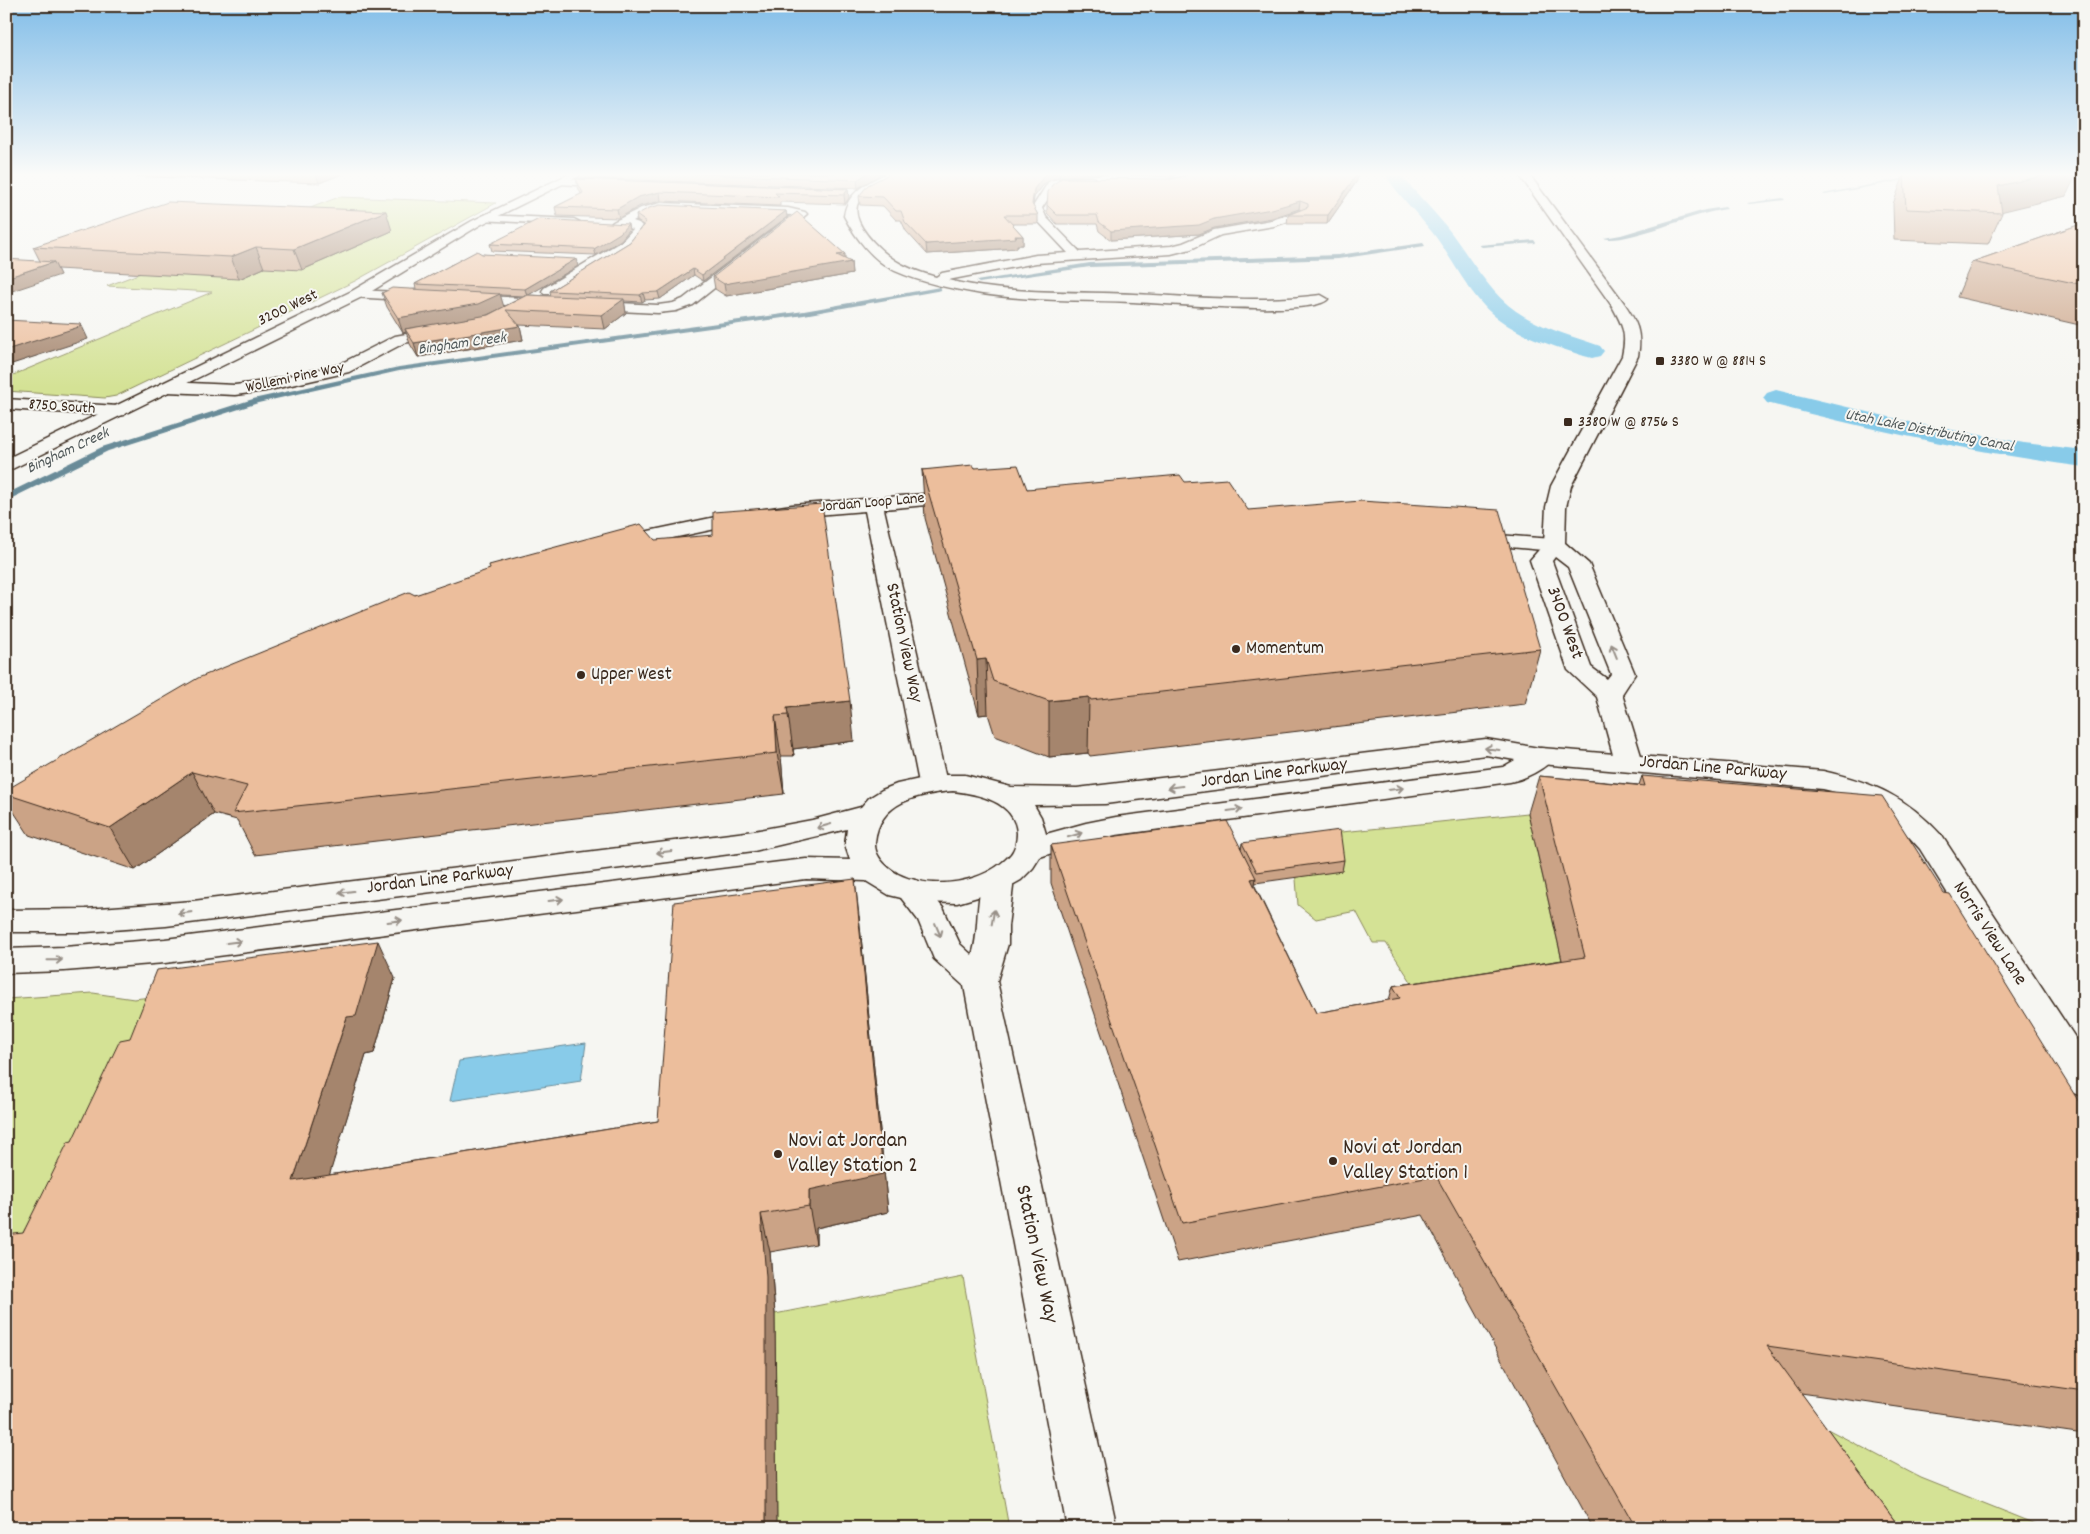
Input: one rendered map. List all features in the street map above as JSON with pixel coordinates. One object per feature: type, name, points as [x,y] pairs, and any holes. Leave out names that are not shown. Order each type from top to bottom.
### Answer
[{"type":"street","name":"3200 West","points":[[6,466],[357,294],[441,245]]},
{"type":"street","points":[[505,315],[625,245]]},
{"type":"street","points":[[455,299],[658,308],[676,307],[688,302],[762,245]]},
{"type":"street","points":[[871,245],[879,255],[897,268],[933,280],[974,288],[1025,293],[1271,304],[1321,299]]},
{"type":"street","points":[[1066,245],[1077,256]]},
{"type":"street","points":[[933,280],[1018,262],[1171,250],[1190,245]]},
{"type":"street","name":"3400 West","points":[[1554,545],[1578,564],[1623,674],[1609,694],[1580,670],[1541,560],[1554,545],[1556,507],[1561,486],[1574,457],[1630,356],[1633,340],[1630,325],[1619,306],[1575,245]]},
{"type":"street","points":[[580,260],[599,261]]},
{"type":"street","points":[[357,294],[436,298]]},
{"type":"street","name":"Wollemi Pine Way","points":[[168,387],[235,390],[265,386],[347,367],[400,338],[461,328]]},
{"type":"street","name":"8750 South","points":[[6,404],[118,411]]},
{"type":"street","name":"Jordan Loop Lane","points":[[594,550],[666,532],[792,510],[945,497],[981,496]]},
{"type":"street","name":"Station View Way","points":[[873,503],[933,783]]},
{"type":"street","points":[[1452,538],[1554,545]]},
{"type":"street","points":[[1609,694],[1630,762]]},
{"type":"street","name":"Jordan Line Parkway","points":[[1006,796],[1105,796],[1486,748],[1541,756],[1630,762],[1823,780],[1864,790],[1882,798]]},
{"type":"street","name":"Jordan Line Parkway","points":[[1029,850],[1086,832],[1116,826],[1510,774],[1541,756]]},
{"type":"street","points":[[953,782],[972,784],[1006,796],[1021,807],[1029,820],[1032,835],[1029,850],[1022,861],[999,879],[972,890],[941,894],[911,890],[890,883],[873,872],[860,852],[860,832],[871,812],[882,802],[897,794],[933,783],[953,782]]},
{"type":"street","name":"Norris View Lane","points":[[1882,798],[1910,820],[1931,843],[2084,1082]]},
{"type":"street","name":"Jordan Line Parkway","points":[[6,921],[113,919],[229,907],[754,841],[813,829],[871,812]]},
{"type":"street","name":"Jordan Line Parkway","points":[[6,961],[64,959],[165,951],[765,873],[806,869],[873,872]]},
{"type":"street","name":"Station View Way","points":[[999,879],[992,926],[992,944],[980,981],[1092,1528]]},
{"type":"street","points":[[911,890],[932,916],[946,951],[980,981]]},
{"type":"green space","points":[[215,245],[421,245],[355,281],[116,396],[105,398],[6,391],[6,378],[212,292],[107,286]]},
{"type":"green space","points":[[1528,813],[1566,978],[1434,1017],[1386,943],[1373,943],[1356,911],[1316,919],[1298,905],[1296,879],[1273,839]]},
{"type":"green space","points":[[282,981],[6,1269],[6,999],[93,993],[134,999]]},
{"type":"green space","points":[[963,1277],[1009,1528],[777,1528],[775,1314]]},
{"type":"green space","points":[[1812,1421],[1921,1478],[2046,1528],[1867,1528]]},
{"type":"water","points":[[586,1043],[581,1081],[450,1101],[459,1061]]},
{"type":"building","points":[[40,245],[305,245],[294,249],[256,247],[231,257],[33,247]]},
{"type":"building","points":[[502,245],[601,245],[594,249]]},
{"type":"building","points":[[626,245],[742,245],[702,275],[693,269],[658,292],[640,295],[550,291]]},
{"type":"building","points":[[755,245],[834,245],[845,254],[837,255],[851,262],[724,284],[713,277]]},
{"type":"building","points":[[2022,245],[2084,245],[2084,285],[1972,262]]},
{"type":"building","points":[[477,251],[482,254],[576,259],[525,289],[415,284]]},
{"type":"building","points":[[6,259],[54,262],[6,278]]},
{"type":"building","points":[[392,288],[500,294],[478,304],[398,318],[382,293]]},
{"type":"building","points":[[527,295],[624,299],[602,315],[506,310],[520,326],[414,343],[405,329],[488,315]]},
{"type":"building","points":[[6,320],[81,324],[82,326],[6,350]]},
{"type":"building","name":"Momentum","points":[[973,465],[975,468],[1018,465],[1027,489],[1180,475],[1185,482],[1227,479],[1248,510],[1361,501],[1499,510],[1540,649],[1091,700],[1089,697],[1049,701],[993,681],[986,659],[977,660],[922,470]]},
{"type":"building","name":"Upper West","points":[[822,504],[850,701],[787,708],[788,715],[775,716],[777,753],[233,813],[247,786],[192,772],[110,828],[6,794],[6,790],[198,678],[409,592],[415,595],[490,569],[489,565],[641,524],[655,540],[713,535],[713,512]]},
{"type":"building","points":[[1539,776],[1645,786],[1642,776],[1882,796],[1944,893],[1950,894],[2084,1110],[2084,1391],[1767,1346],[1900,1528],[1636,1528],[1436,1176],[1182,1223],[1051,845],[1227,821],[1256,878],[1251,879],[1316,1013],[1400,998],[1393,986],[1585,957]]},
{"type":"building","points":[[1340,830],[1344,860],[1257,872],[1242,843]]},
{"type":"building","points":[[855,879],[883,1174],[809,1190],[809,1206],[761,1214],[766,1277],[766,1528],[6,1528],[6,1235],[23,1233],[68,1142],[72,1141],[120,1040],[130,1038],[157,970],[378,941],[356,1016],[347,1017],[293,1181],[658,1121],[674,902]]},
{"type":"waterway","name":"Bingham Creek","points":[[979,281],[1090,265],[1338,257],[1423,245]]},
{"type":"waterway","name":"Utah Lake Distributing Canal","points":[[1450,245],[1489,298],[1507,315],[1537,332],[1592,351]]},
{"type":"waterway","name":"Bingham Creek","points":[[1482,245],[1489,245]]},
{"type":"waterway","name":"Bingham Creek","points":[[6,498],[105,449],[256,401],[399,369],[804,313],[940,289]]},
{"type":"waterway","name":"Utah Lake Distributing Canal","points":[[1776,398],[1914,431],[2024,451],[2084,459]]},
{"type":"place","name":"3380 W @ 8814 S","points":[[1660,361]]},
{"type":"place","name":"3380 W @ 8756 S","points":[[1568,422]]},
{"type":"place","name":"Momentum","points":[[1236,649]]},
{"type":"place","name":"Upper West","points":[[581,675]]},
{"type":"place","name":"Novi at Jordan Valley Station 2","points":[[778,1154]]},
{"type":"place","name":"Novi at Jordan Valley Station 1","points":[[1333,1161]]}]
